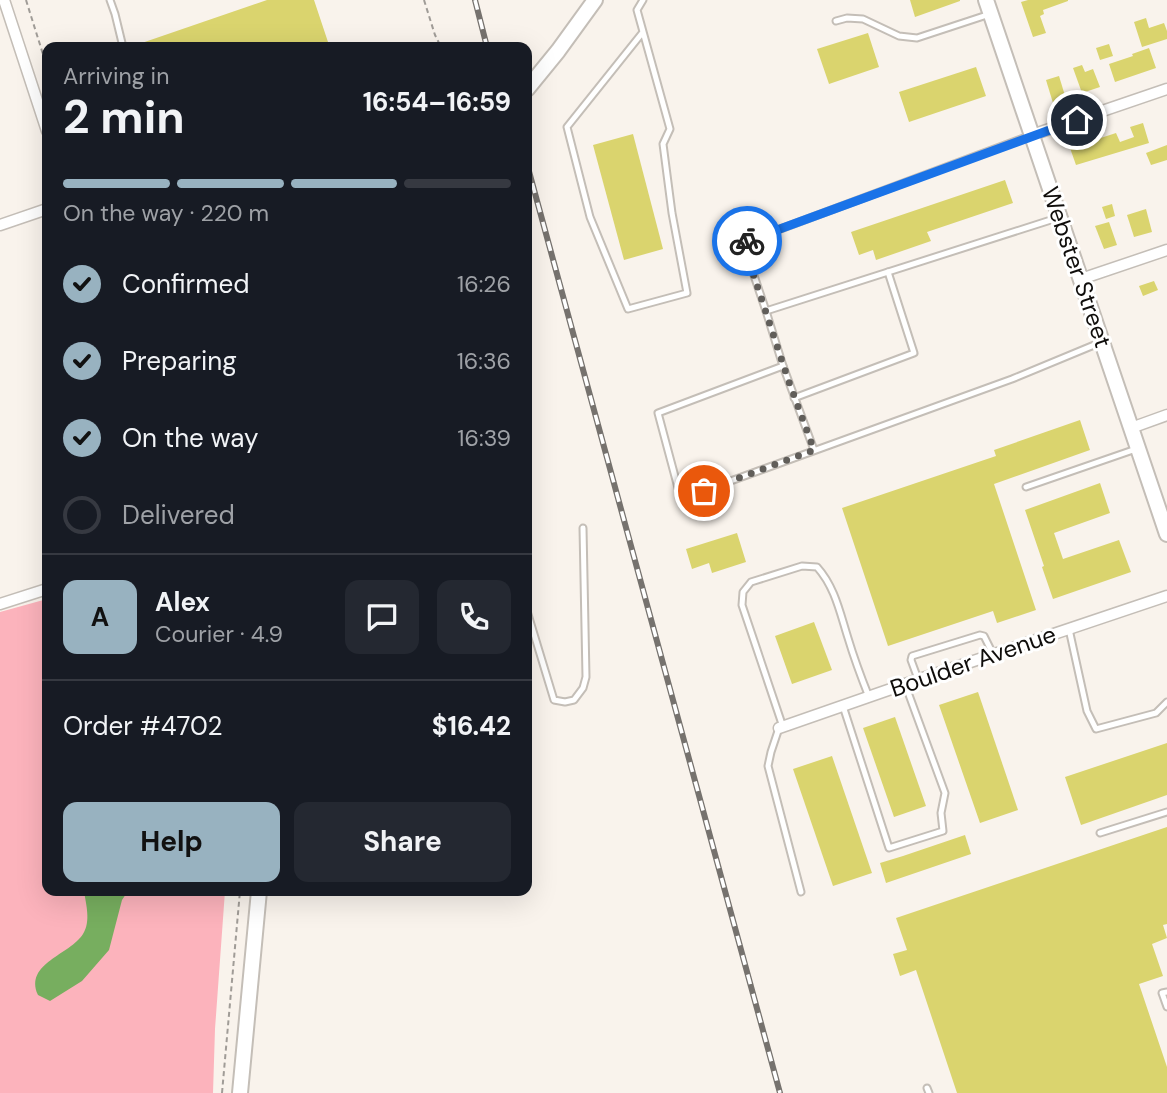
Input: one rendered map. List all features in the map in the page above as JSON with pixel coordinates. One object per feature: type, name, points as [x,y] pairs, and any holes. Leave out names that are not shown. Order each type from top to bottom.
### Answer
[{"type":"street","points":[[4,0],[42,116]]},
{"type":"street","points":[[532,82],[595,0]]},
{"type":"street","name":"Webster Street","points":[[988,7],[1167,534]]},
{"type":"street","points":[[1032,135],[1167,89]]},
{"type":"street","points":[[0,225],[42,211]]},
{"type":"street","points":[[1081,279],[1167,250]]},
{"type":"street","points":[[1131,428],[1167,415]]},
{"type":"street","points":[[0,604],[42,591]]},
{"type":"street","name":"Boulder Avenue","points":[[781,727],[1167,596]]},
{"type":"street","points":[[240,1093],[258,896]]},
{"type":"lane","points":[[110,0],[122,42]]},
{"type":"lane","points":[[643,0],[637,10],[670,129],[663,144],[687,293],[628,309],[590,217],[567,127],[643,32]]},
{"type":"lane","points":[[836,21],[847,18],[863,19],[899,36],[917,38],[988,7]]},
{"type":"lane","points":[[814,450],[743,243],[1032,135]]},
{"type":"lane","points":[[766,311],[1060,217]]},
{"type":"lane","points":[[794,398],[914,353],[888,272]]},
{"type":"lane","points":[[783,366],[658,413],[681,499],[1012,379],[1102,342]]},
{"type":"lane","points":[[1026,486],[1138,449]]},
{"type":"lane","points":[[532,628],[554,701],[574,700],[583,688],[586,677],[583,528]]},
{"type":"lane","points":[[801,892],[768,766],[781,727],[742,605],[743,592],[751,582],[802,566],[817,567],[832,590],[869,696]]},
{"type":"lane","points":[[1069,629],[1087,711],[1096,729],[1156,713],[1167,702]]},
{"type":"lane","points":[[918,680],[912,656],[980,635],[984,636],[993,654]]},
{"type":"lane","points":[[843,706],[889,848],[943,831],[941,813],[945,793],[905,684]]},
{"type":"lane","points":[[1100,834],[1167,812]]},
{"type":"lane","points":[[1167,992],[1162,993],[1167,1007]]},
{"type":"path","points":[[26,0],[42,51]]},
{"type":"path","points":[[424,0],[438,42]]},
{"type":"path","points":[[222,1093],[240,896]]},
{"type":"shaded area","points":[[42,600],[42,896],[225,896],[213,1093],[0,1093],[0,612]]},
{"type":"shaded area","points":[[85,896],[125,896],[109,950],[82,981],[50,1001],[38,995],[35,984],[37,975],[50,960],[83,934],[87,907]]},
{"type":"building","points":[[267,0],[314,0],[328,42],[145,42]]},
{"type":"building","points":[[910,0],[960,0],[960,1],[915,17]]},
{"type":"building","points":[[1068,1],[1043,10],[1044,14],[1040,16],[1046,33],[1033,37],[1021,2]]},
{"type":"building","points":[[1146,18],[1149,28],[1164,23],[1167,39],[1142,47],[1134,22]]},
{"type":"building","points":[[868,33],[879,67],[829,84],[817,49]]},
{"type":"building","points":[[1109,44],[1113,56],[1100,60],[1096,48]]},
{"type":"building","points":[[1149,48],[1156,68],[1115,82],[1109,64]]},
{"type":"building","points":[[1082,65],[1085,72],[1093,69],[1100,87],[1082,93],[1073,68]]},
{"type":"building","points":[[976,67],[986,96],[909,122],[899,92]]},
{"type":"building","points":[[1059,76],[1066,99],[1053,103],[1046,80]]},
{"type":"building","points":[[1143,123],[1149,143],[1076,165],[1070,148],[1116,133],[1120,142],[1134,137],[1130,127]]},
{"type":"building","points":[[633,134],[663,249],[624,260],[593,145]]},
{"type":"building","points":[[1167,145],[1167,160],[1151,165],[1146,153]]},
{"type":"building","points":[[1005,180],[1013,203],[927,232],[931,241],[876,260],[873,250],[859,255],[851,232]]},
{"type":"building","points":[[1112,204],[1115,216],[1106,219],[1102,207]]},
{"type":"building","points":[[1146,209],[1152,232],[1134,237],[1127,215]]},
{"type":"building","points":[[1109,222],[1117,245],[1104,249],[1095,226]]},
{"type":"building","points":[[1154,281],[1158,290],[1143,296],[1139,286]]},
{"type":"building","points":[[1080,420],[1090,450],[994,484],[1036,610],[997,623],[993,611],[888,646],[842,508],[996,456],[994,450]]},
{"type":"building","points":[[1100,483],[1110,513],[1054,533],[1063,559],[1119,540],[1131,572],[1053,599],[1025,510]]},
{"type":"building","points":[[737,533],[746,562],[712,573],[709,563],[692,569],[686,549]]},
{"type":"building","points":[[814,622],[832,670],[792,684],[775,636]]},
{"type":"building","points":[[978,692],[1018,810],[980,823],[939,705]]},
{"type":"building","points":[[895,717],[926,806],[894,817],[863,728]]},
{"type":"building","points":[[1167,743],[1167,795],[1081,825],[1065,777]]},
{"type":"building","points":[[832,756],[872,873],[833,886],[793,769]]},
{"type":"building","points":[[1167,827],[1167,924],[1163,925],[1167,938],[1152,944],[1163,976],[1139,984],[1167,1067],[1167,1093],[957,1093],[916,970],[900,976],[893,954],[907,950],[896,918]]},
{"type":"building","points":[[965,835],[971,854],[886,883],[880,863]]},
{"type":"railway","points":[[475,0],[486,42]]},
{"type":"railway","points":[[532,182],[780,1093]]},
{"type":"way so far","points":[[704,491],[814,450],[743,243],[747,241]]},
{"type":"route","points":[[747,241],[1077,120]]}]
